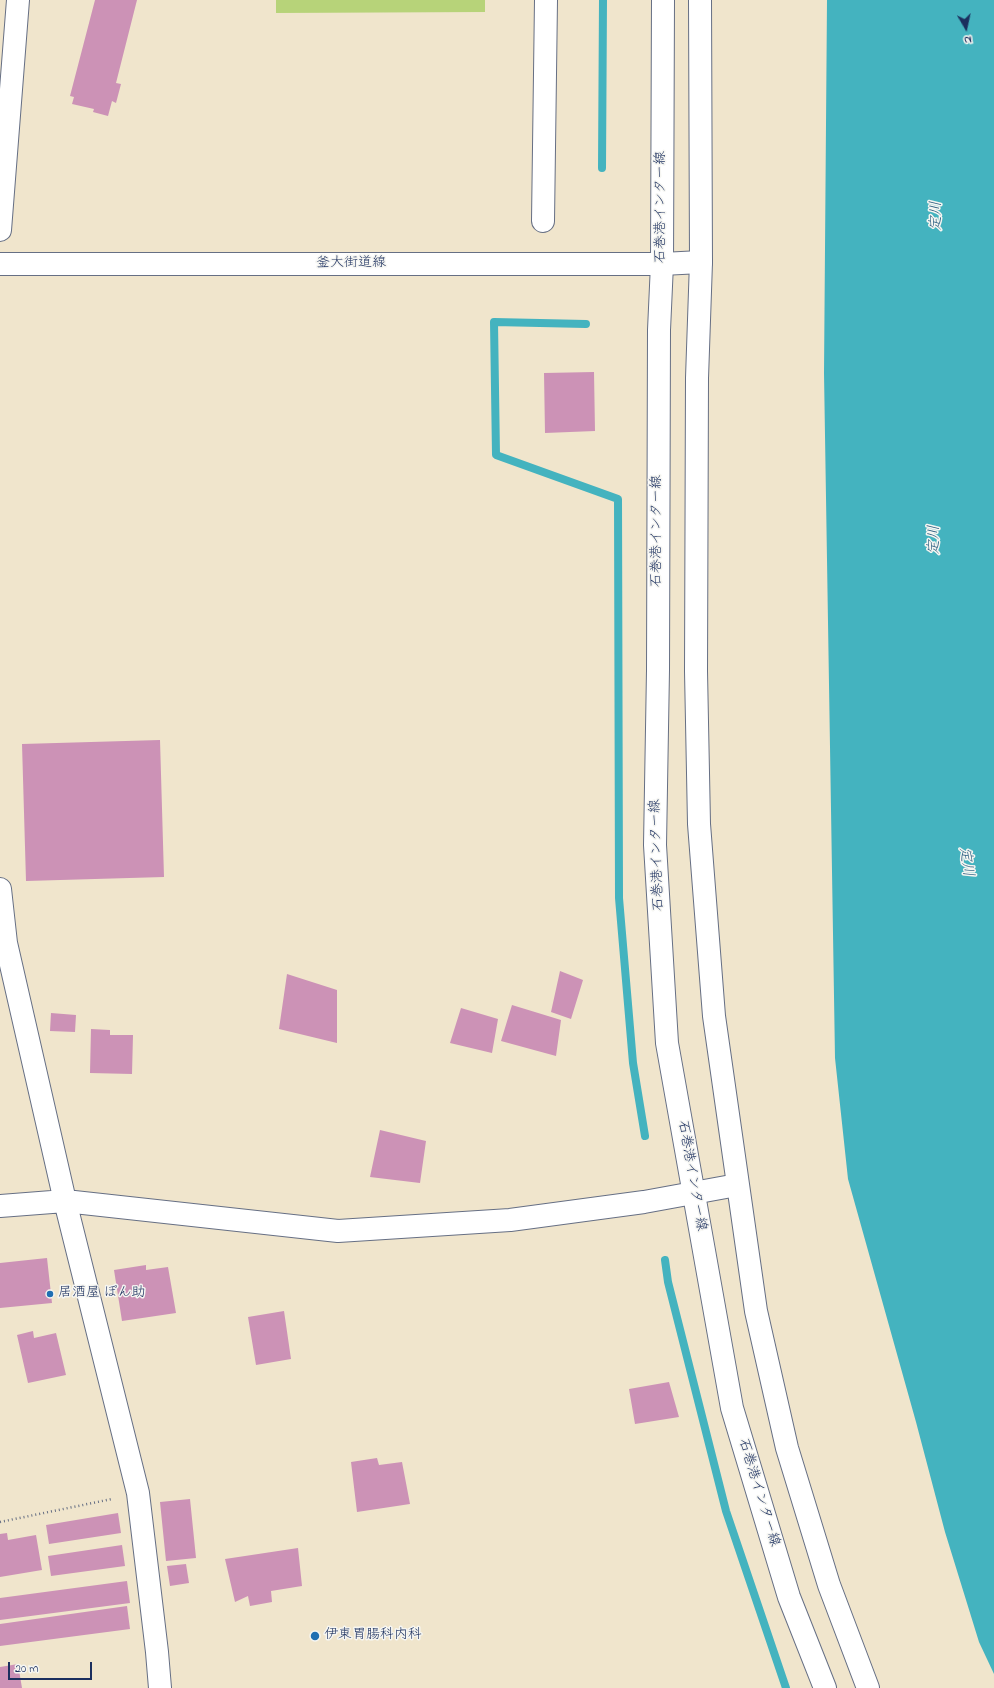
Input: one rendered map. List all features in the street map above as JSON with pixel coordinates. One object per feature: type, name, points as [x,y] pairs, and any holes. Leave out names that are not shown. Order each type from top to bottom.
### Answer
[{"type":"main road","points":[[0,230],[18,0]]},
{"type":"main road","points":[[543,221],[546,0]]},
{"type":"main road","name":"石巻港インター線","points":[[663,0],[662,264],[659,338],[658,670],[655,845],[667,1043],[732,1408],[789,1597],[825,1688]]},
{"type":"main road","points":[[700,0],[701,262],[697,378],[696,663],[699,824],[714,1016],[756,1311],[787,1448],[829,1586],[868,1688]]},
{"type":"main road","name":"釜大街道線","points":[[0,264],[662,264],[701,262]]},
{"type":"main road","points":[[0,889],[6,943],[65,1201],[138,1493],[160,1688]]},
{"type":"main road","points":[[0,1206],[65,1201],[338,1230],[510,1220],[644,1202],[737,1185]]},
{"type":"path","points":[[0,1522],[138,1493]]},
{"type":"green space","points":[[276,0],[485,0],[485,12],[276,13]]},
{"type":"water","name":"定川","points":[[827,0],[994,0],[994,1674],[979,1642],[945,1532],[848,1179],[835,1058],[824,373]]},
{"type":"building","points":[[95,0],[137,0],[116,83],[121,84],[116,103],[112,101],[108,116],[93,112],[94,109],[72,104],[74,97],[70,96]]},
{"type":"building","points":[[594,372],[595,431],[545,433],[544,373]]},
{"type":"building","points":[[160,740],[164,877],[26,881],[22,744]]},
{"type":"building","points":[[560,971],[583,980],[571,1019],[551,1012]]},
{"type":"building","points":[[287,974],[337,990],[337,1043],[279,1029]]},
{"type":"building","points":[[512,1005],[561,1020],[556,1056],[501,1041]]},
{"type":"building","points":[[461,1008],[498,1019],[492,1053],[450,1043]]},
{"type":"building","points":[[51,1013],[76,1015],[75,1032],[50,1031]]},
{"type":"building","points":[[91,1029],[110,1030],[110,1035],[133,1035],[132,1074],[90,1073]]},
{"type":"building","points":[[380,1130],[426,1141],[420,1183],[370,1177]]},
{"type":"building","points":[[47,1258],[52,1303],[0,1308],[0,1263]]},
{"type":"building","points":[[146,1265],[146,1270],[168,1267],[176,1313],[122,1321],[114,1270]]},
{"type":"building","points":[[284,1311],[291,1359],[256,1365],[248,1317]]},
{"type":"building","points":[[33,1331],[34,1338],[56,1333],[66,1375],[28,1383],[17,1335]]},
{"type":"building","points":[[669,1382],[679,1417],[635,1424],[629,1389]]},
{"type":"building","points":[[377,1458],[379,1465],[402,1462],[410,1504],[357,1512],[351,1462]]},
{"type":"building","points":[[190,1499],[196,1558],[166,1561],[160,1502]]},
{"type":"building","points":[[118,1513],[121,1533],[49,1544],[46,1525]]},
{"type":"building","points":[[7,1533],[8,1540],[36,1535],[42,1570],[0,1577],[0,1534]]},
{"type":"building","points":[[122,1545],[125,1566],[51,1576],[48,1556]]},
{"type":"building","points":[[298,1548],[302,1586],[271,1591],[272,1602],[250,1606],[248,1596],[235,1602],[225,1559]]},
{"type":"building","points":[[186,1564],[189,1583],[170,1586],[167,1566]]},
{"type":"building","points":[[127,1581],[130,1603],[0,1620],[0,1598]]},
{"type":"building","points":[[127,1606],[130,1629],[0,1646],[0,1624]]},
{"type":"building","points":[[18,1664],[22,1688],[0,1688],[0,1667]]},
{"type":"waterway","points":[[602,168],[603,0]]},
{"type":"waterway","points":[[586,324],[494,322],[496,455],[618,499],[619,898],[633,1063],[645,1136]]},
{"type":"waterway","points":[[665,1260],[668,1282],[726,1511],[786,1688]]},
{"type":"place","name":"居酒屋 ぽん助","points":[[50,1294]]},
{"type":"place","name":"伊東胃腸科内科","points":[[315,1636]]}]
